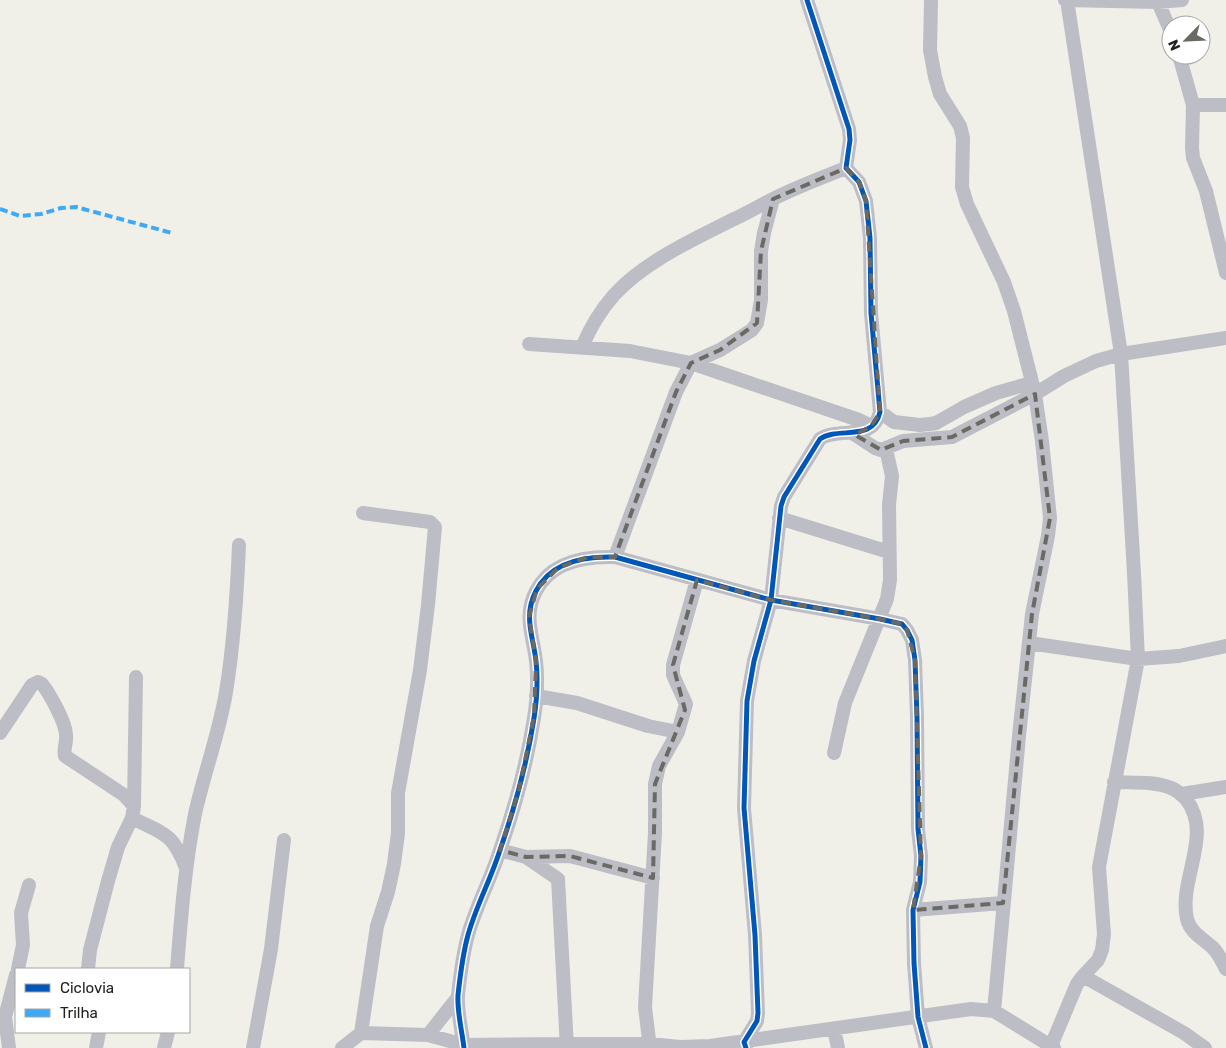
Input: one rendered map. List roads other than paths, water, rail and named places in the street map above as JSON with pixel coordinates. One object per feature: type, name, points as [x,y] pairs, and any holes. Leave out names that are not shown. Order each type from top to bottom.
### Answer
[{"type":"street","points":[[807,0],[849,129],[850,140],[846,168]]},
{"type":"street","points":[[931,0],[930,50],[935,77],[940,94],[960,126],[964,138],[962,187],[973,220],[1004,282],[1014,311],[1033,389],[1042,441],[1050,518],[1048,536],[1036,587],[1029,643],[994,1011]]},
{"type":"street","points":[[360,1033],[428,1035],[464,1046],[687,1047],[745,1045],[834,1029],[971,1009],[994,1011],[1052,1047],[1083,976],[1098,960],[1102,950],[1104,934],[1099,867],[1138,659],[1121,354],[1066,0],[1158,2],[1182,0]]},
{"type":"street","points":[[1158,2],[1164,15]]},
{"type":"street","points":[[1182,65],[1194,104],[1193,158],[1206,191],[1226,273]]},
{"type":"street","points":[[1194,104],[1226,104]]},
{"type":"street","points":[[582,347],[590,329],[601,312],[631,280],[686,244],[773,199],[846,168]]},
{"type":"street","points":[[745,1045],[757,1021],[758,1014],[755,935],[744,808],[747,701],[754,662],[771,600],[779,518],[784,497],[820,439],[825,435],[852,433],[871,426],[879,418],[880,412],[871,313],[870,238],[866,201],[859,182],[846,168]]},
{"type":"street","points":[[615,557],[676,392],[691,363],[728,345],[752,330],[757,323],[761,300],[761,252],[773,199]]},
{"type":"street","points":[[852,433],[874,448],[886,449],[904,441],[952,437],[1033,389],[1096,361],[1121,354],[1226,338]]},
{"type":"street","points":[[529,344],[642,353],[691,363],[859,420],[871,426]]},
{"type":"street","points":[[880,412],[894,422],[920,425],[930,424],[936,423],[996,392],[1033,389]]},
{"type":"street","points":[[834,753],[845,703],[887,599],[889,504],[892,476],[886,449]]},
{"type":"street","points":[[342,1048],[360,1033],[377,926],[388,892],[394,864],[398,833],[398,793],[420,670],[435,526],[430,522],[363,513]]},
{"type":"street","points":[[779,518],[889,552]]},
{"type":"street","points":[[177,968],[186,869],[196,814],[226,693],[236,616],[239,545]]},
{"type":"street","points":[[464,1046],[458,997],[468,936],[500,850],[524,774],[534,716],[536,661],[529,608],[537,589],[558,568],[573,561],[588,558],[615,557],[771,600],[902,624],[907,630],[912,640],[915,660],[918,829],[921,868],[918,894],[913,910],[914,963],[918,1017],[926,1048]]},
{"type":"street","points":[[650,1046],[645,1007],[653,878],[655,784],[660,766],[678,732],[686,704],[674,675],[673,665],[697,580]]},
{"type":"street","points":[[1029,643],[1138,659],[1179,656],[1226,646]]},
{"type":"street","points":[[88,968],[90,950],[108,881],[118,847],[133,812],[136,677]]},
{"type":"street","points":[[0,733],[32,685],[38,682],[42,684],[64,726],[66,733],[65,756],[124,795],[133,812],[167,835],[177,848],[186,869]]},
{"type":"street","points":[[536,696],[577,703],[648,726],[678,732]]},
{"type":"street","points":[[1114,782],[1158,784],[1173,788],[1182,794],[1191,806],[1197,822],[1198,833],[1187,889],[1185,910],[1187,921],[1198,937],[1213,947],[1226,969]]},
{"type":"street","points":[[1182,794],[1226,787]]},
{"type":"street","points":[[253,1048],[271,949],[284,840]]},
{"type":"street","points":[[500,850],[526,857],[570,856],[653,878]]},
{"type":"street","points":[[526,857],[558,879],[567,1046]]},
{"type":"street","points":[[18,968],[22,946],[21,913],[28,885]]},
{"type":"street","points":[[913,910],[1003,903]]},
{"type":"street","points":[[1083,976],[1184,1033],[1205,1048]]},
{"type":"street","points":[[9,1048],[7,1017],[15,981]]},
{"type":"street","points":[[428,1035],[458,997]]},
{"type":"street","points":[[834,1029],[838,1048]]},
{"type":"street","points":[[98,1047],[99,1033]]},
{"type":"street","points":[[164,1048],[168,1033]]}]
